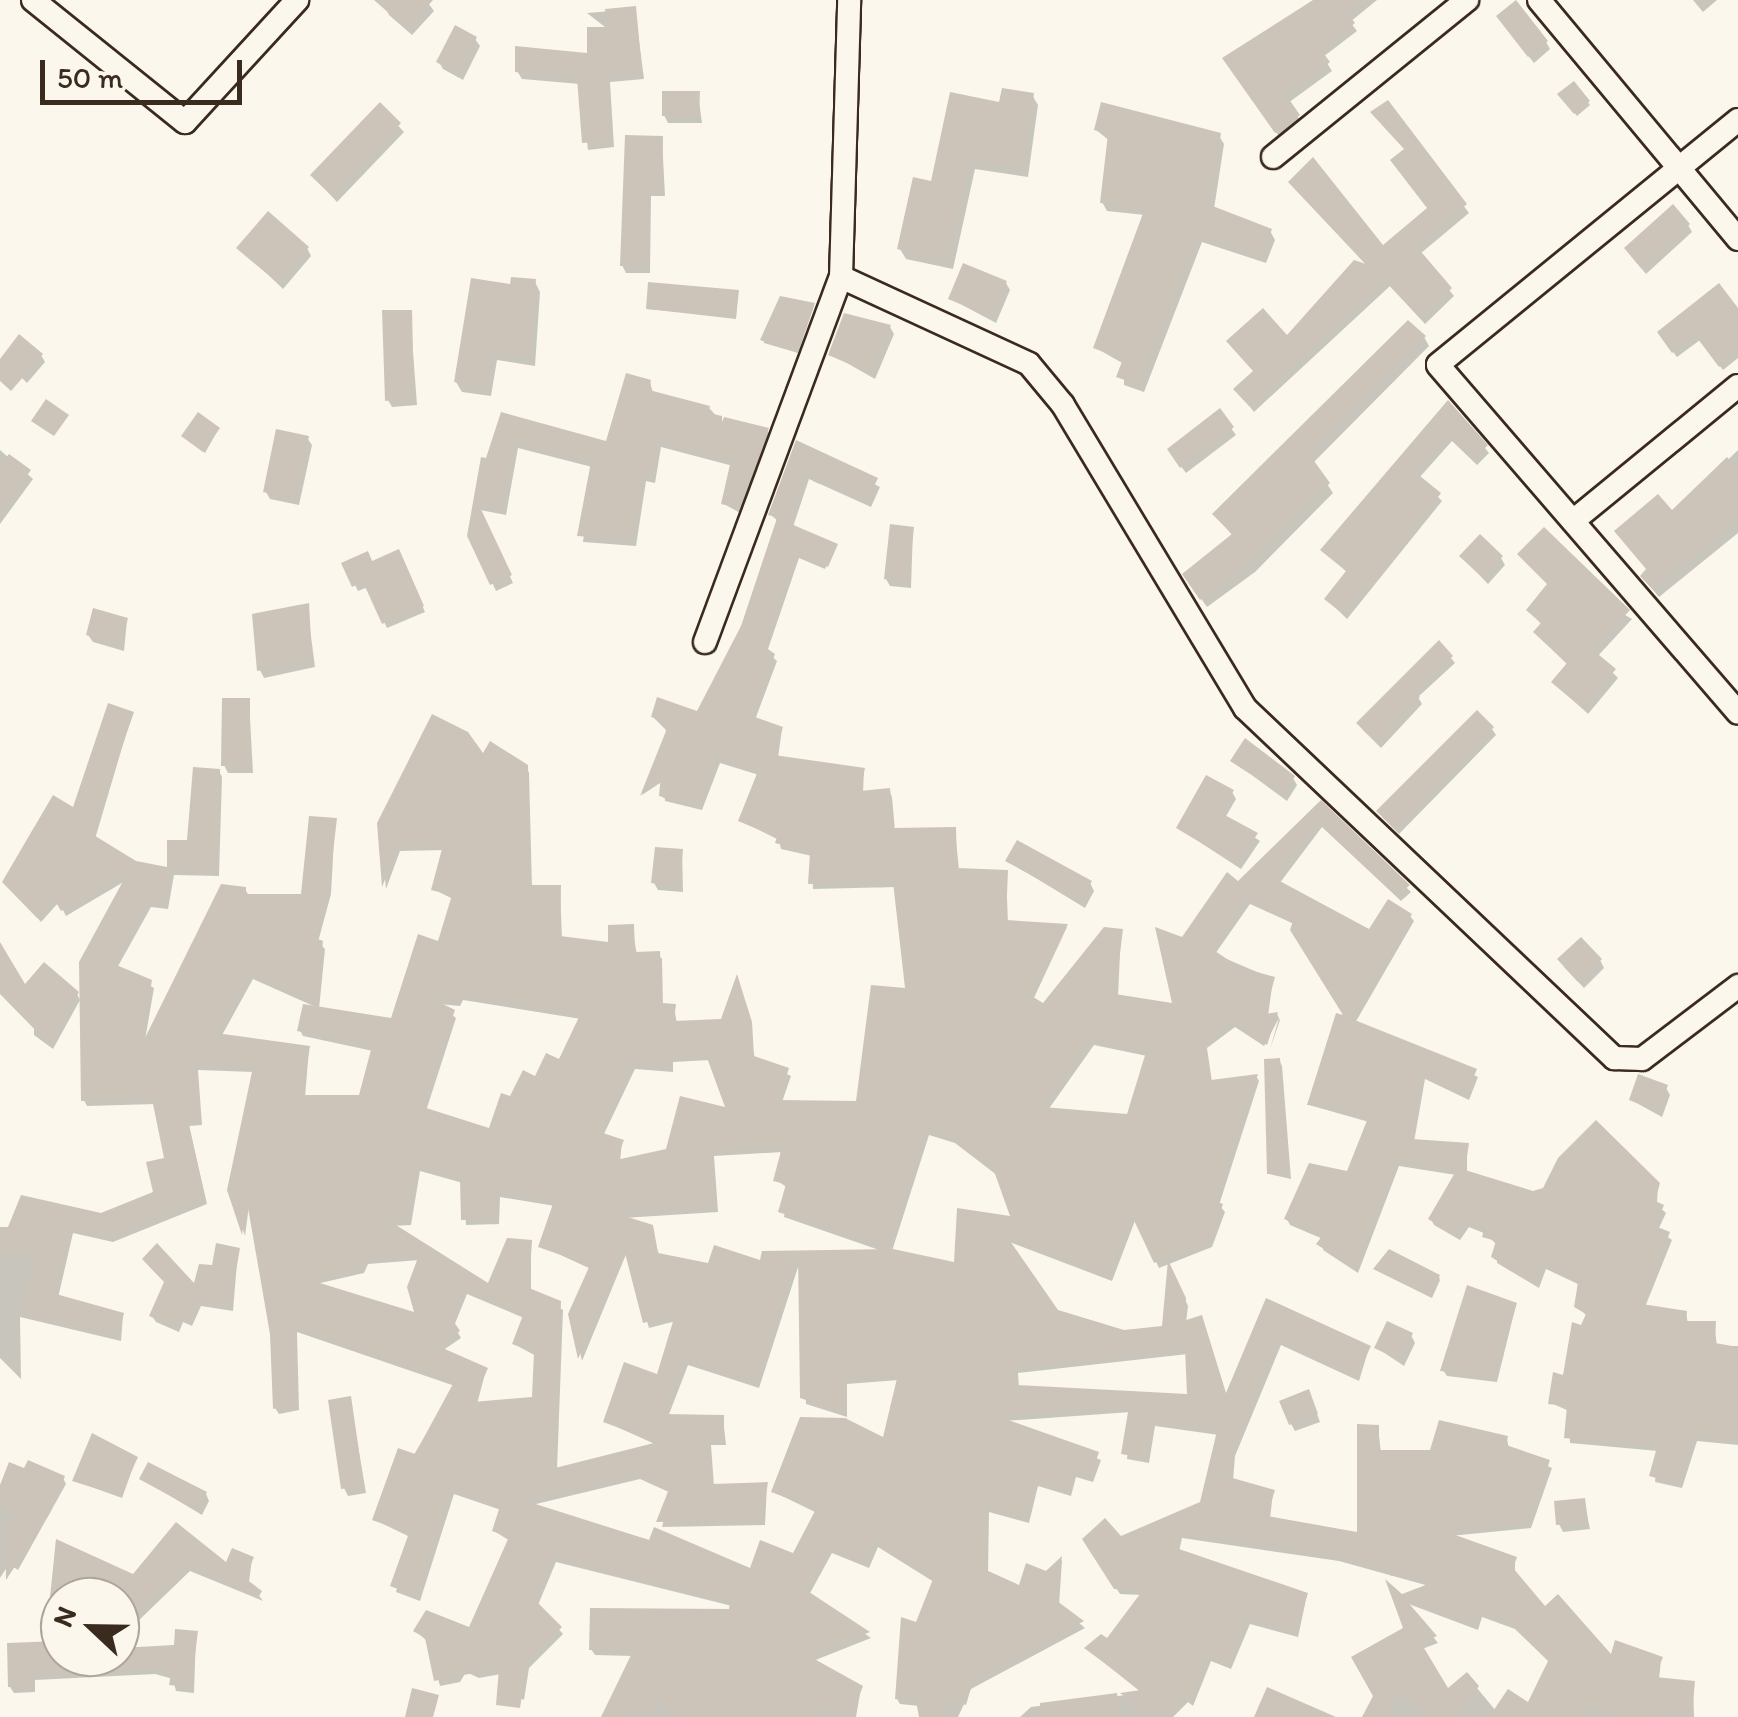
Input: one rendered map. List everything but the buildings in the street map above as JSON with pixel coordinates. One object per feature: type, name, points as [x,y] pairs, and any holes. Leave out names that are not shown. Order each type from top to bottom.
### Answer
[{"type":"street","points":[[33,0],[185,122],[296,0]]},
{"type":"street","points":[[706,642],[840,277],[849,0]]},
{"type":"street","points":[[1273,158],[1467,0]]},
{"type":"street","points":[[1539,0],[1738,239]]},
{"type":"street","points":[[1738,120],[1438,365],[1738,712]]},
{"type":"street","points":[[840,277],[1029,364],[1062,405],[1245,708],[1614,1058],[1642,1059],[1738,986]]},
{"type":"street","points":[[1573,522],[1738,386]]}]
